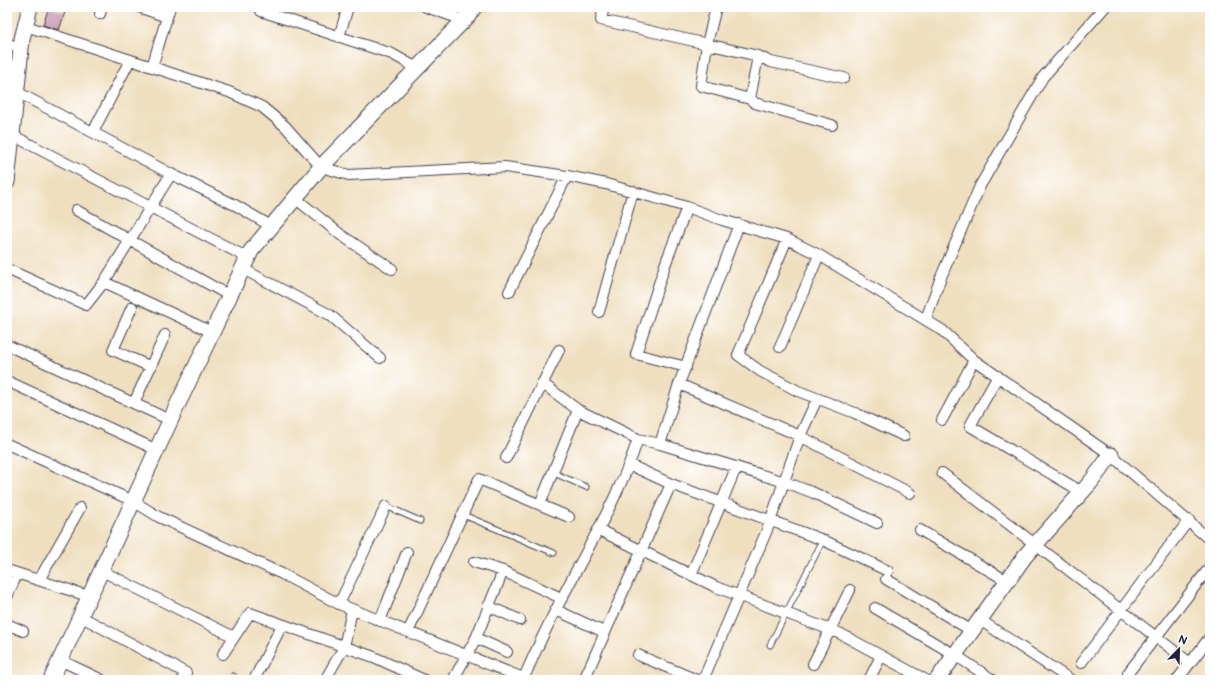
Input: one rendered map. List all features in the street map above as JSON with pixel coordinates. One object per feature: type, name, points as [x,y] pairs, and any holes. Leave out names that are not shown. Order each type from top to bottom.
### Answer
[{"type":"street","points":[[7,182],[21,49],[30,7]]},
{"type":"street","points":[[139,7],[169,12],[152,67]]},
{"type":"street","points":[[338,37],[348,7]]},
{"type":"street","points":[[426,7],[464,20]]},
{"type":"street","points":[[51,680],[100,570],[245,263],[271,226],[321,167],[464,20],[474,7]]},
{"type":"street","points":[[604,7],[601,20],[758,56],[771,62],[844,78]]},
{"type":"street","points":[[716,7],[707,44],[701,86],[750,99],[756,103],[832,125]]},
{"type":"street","points":[[926,319],[941,277],[984,179],[1043,77],[1105,7]]},
{"type":"street","points":[[261,11],[392,54],[417,68]]},
{"type":"street","points":[[26,26],[229,92],[262,107],[285,126],[321,167],[349,175],[505,167],[567,176],[633,191],[687,207],[722,220],[787,239],[819,255],[942,330],[974,360],[1111,455],[1189,520],[1210,540]]},
{"type":"street","points":[[7,43],[21,49]]},
{"type":"street","points":[[750,99],[758,56]]},
{"type":"street","points":[[93,132],[130,60]]},
{"type":"street","points":[[17,92],[171,174],[235,205],[271,226]]},
{"type":"street","points":[[12,135],[151,207],[245,263],[330,315],[380,358]]},
{"type":"street","points":[[7,269],[86,305],[104,282],[171,174]]},
{"type":"street","points":[[509,292],[567,176]]},
{"type":"street","points":[[598,312],[633,191]]},
{"type":"street","points":[[294,198],[341,236],[392,269]]},
{"type":"street","points":[[686,367],[636,354],[665,265],[687,207]]},
{"type":"street","points":[[76,210],[230,296]]},
{"type":"street","points":[[660,444],[679,384],[739,224]]},
{"type":"street","points":[[787,239],[738,355],[760,371],[904,436]]},
{"type":"street","points":[[780,347],[819,255]]},
{"type":"street","points":[[104,282],[212,332]]},
{"type":"street","points":[[132,307],[113,350],[151,367]]},
{"type":"street","points":[[134,403],[165,335]]},
{"type":"street","points":[[7,345],[170,420]]},
{"type":"street","points":[[506,458],[559,350]]},
{"type":"street","points":[[942,420],[974,360]]},
{"type":"street","points":[[998,376],[970,426],[1082,492]]},
{"type":"street","points":[[7,381],[157,450]]},
{"type":"street","points":[[542,383],[578,410],[638,439],[660,444],[785,482],[877,523]]},
{"type":"street","points":[[679,384],[800,436],[910,493]]},
{"type":"street","points":[[703,680],[740,596],[785,482],[800,436],[817,398]]},
{"type":"street","points":[[540,504],[554,474],[578,410]]},
{"type":"street","points":[[7,444],[133,501],[159,517],[282,574],[352,610],[468,654],[523,679],[562,598],[599,530],[630,465],[638,439]]},
{"type":"street","points":[[937,680],[1007,581],[1035,545],[1082,492],[1111,455]]},
{"type":"street","points":[[630,465],[671,484],[823,540],[976,625],[1070,680]]},
{"type":"street","points":[[691,575],[736,468]]},
{"type":"street","points":[[942,473],[1190,663]]},
{"type":"street","points":[[408,632],[461,514],[479,479],[569,517]]},
{"type":"street","points":[[584,680],[671,484]]},
{"type":"street","points":[[339,604],[386,506]]},
{"type":"street","points":[[39,580],[80,508]]},
{"type":"street","points":[[1081,662],[1189,520]]},
{"type":"street","points":[[599,530],[691,575],[740,596],[830,630],[926,680]]},
{"type":"street","points":[[920,530],[1007,581]]},
{"type":"street","points":[[380,621],[407,552]]},
{"type":"street","points":[[474,562],[503,571],[562,598]]},
{"type":"street","points":[[1128,673],[1210,567]]},
{"type":"street","points":[[100,570],[234,636]]},
{"type":"street","points":[[452,680],[476,638],[503,571]]},
{"type":"street","points":[[7,597],[12,572],[88,596]]},
{"type":"street","points":[[813,664],[850,590]]},
{"type":"street","points":[[488,606],[520,620]]},
{"type":"street","points":[[875,608],[955,655],[993,680]]},
{"type":"street","points":[[324,680],[344,647],[352,610]]},
{"type":"street","points":[[556,610],[604,632]]},
{"type":"street","points":[[223,654],[250,613],[374,657],[424,680]]},
{"type":"street","points":[[80,616],[186,673],[182,680]]},
{"type":"street","points":[[7,624],[23,631]]},
{"type":"street","points":[[254,680],[282,625]]},
{"type":"street","points":[[1177,680],[1210,637]]},
{"type":"street","points":[[476,638],[507,652]]},
{"type":"street","points":[[638,655],[697,680]]},
{"type":"street","points":[[869,680],[881,656]]},
{"type":"street","points":[[60,660],[102,680]]},
{"type":"lane","points":[[554,474],[586,487]]},
{"type":"lane","points":[[386,506],[420,521]]},
{"type":"lane","points":[[461,514],[554,554]]},
{"type":"lane","points":[[770,645],[823,540]]},
{"type":"building","points":[[49,7],[65,12],[59,30],[43,25]]}]
